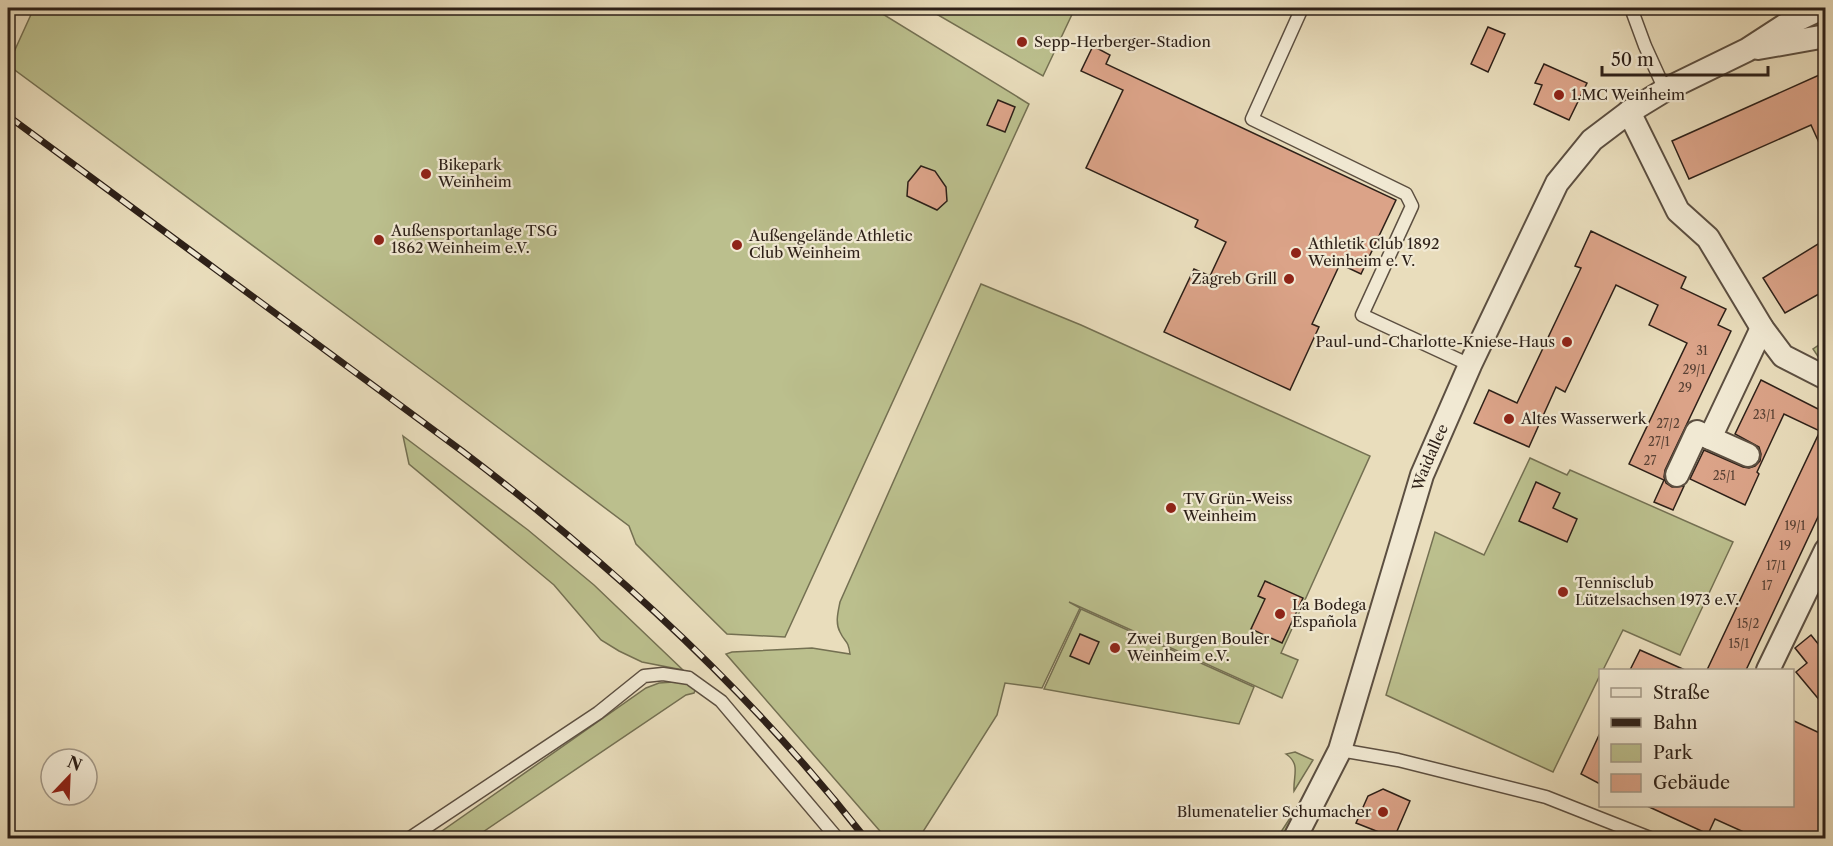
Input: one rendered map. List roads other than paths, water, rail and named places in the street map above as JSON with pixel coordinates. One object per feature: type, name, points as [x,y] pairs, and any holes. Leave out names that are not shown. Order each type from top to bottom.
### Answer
[{"type":"street","name":"Waidallee","points":[[1295,838],[1340,750],[1422,475],[1470,365],[1557,183],[1592,140],[1629,112],[1665,90],[1748,50],[1789,17],[1822,8]]},
{"type":"street","name":"Waidallee","points":[[1748,50],[1826,36]]},
{"type":"street","points":[[1629,112],[1678,211],[1708,238],[1762,328],[1783,356],[1826,378]]},
{"type":"street","points":[[1710,438],[1762,328]]},
{"type":"street","points":[[1677,475],[1697,432],[1748,455]]},
{"type":"street","points":[[1768,669],[1826,550]]},
{"type":"lane","points":[[1302,8],[1252,119],[1406,194],[1412,206],[1362,315],[1470,365]]},
{"type":"lane","points":[[1631,8],[1665,90]]},
{"type":"lane","points":[[410,838],[598,713],[644,676],[663,675],[689,678],[721,701],[837,838]]},
{"type":"lane","points":[[1340,750],[1398,760],[1546,797],[1650,838]]},
{"type":"railway","points":[[8,116],[462,451],[572,538],[625,584],[726,681],[821,784],[865,838]]},
{"type":"place","name":"Sepp-Herberger-Stadion","points":[[1022,42]]},
{"type":"place","name":"1.MC Weinheim","points":[[1559,95]]},
{"type":"place","name":"Bikepark Weinheim","points":[[426,174]]},
{"type":"place","name":"Außensportanlage TSG 1862 Weinheim e.V.","points":[[379,240]]},
{"type":"place","name":"Außengelände Athletic Club Weinheim","points":[[737,245]]},
{"type":"place","name":"Athletik Club 1892 Weinheim e. V.","points":[[1296,253]]},
{"type":"place","name":"Zagreb Grill","points":[[1289,279]]},
{"type":"place","name":"Paul-und-Charlotte-Kniese-Haus","points":[[1567,342]]},
{"type":"place","name":"Altes Wasserwerk","points":[[1509,419]]},
{"type":"place","name":"TV Grün-Weiss Weinheim","points":[[1171,508]]},
{"type":"place","name":"Tennisclub Lützelsachsen 1973 e.V.","points":[[1563,592]]},
{"type":"place","name":"La Bodega Española","points":[[1280,614]]},
{"type":"place","name":"Zwei Burgen Bouler Weinheim e.V.","points":[[1115,648]]},
{"type":"place","name":"Blumenatelier Schumacher","points":[[1383,812]]}]
